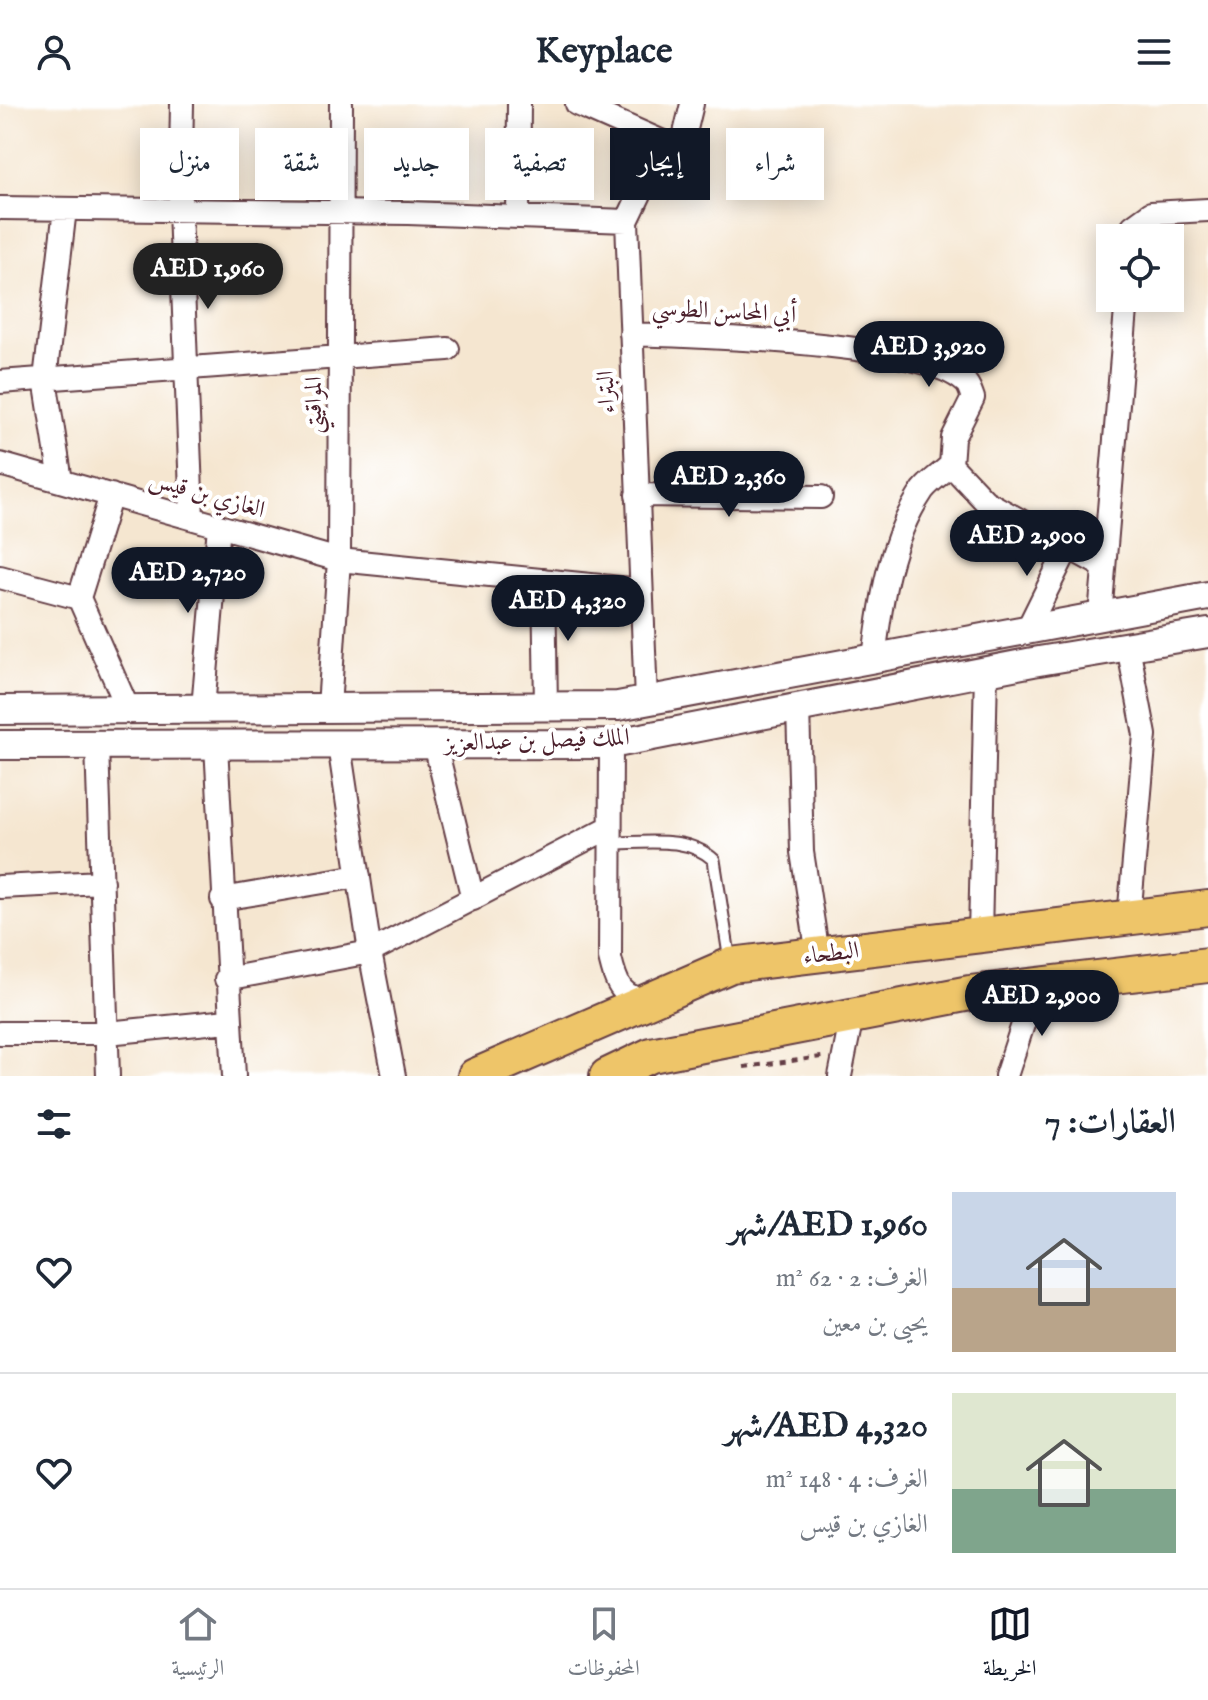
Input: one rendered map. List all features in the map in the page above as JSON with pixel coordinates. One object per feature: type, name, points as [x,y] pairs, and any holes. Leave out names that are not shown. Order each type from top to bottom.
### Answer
[{"type":"main road","name":"البطحاء","points":[[475,1076],[731,965],[1208,908]]},
{"type":"main road","points":[[607,1076],[651,1055],[665,1064],[852,1016],[970,993],[1208,965]]},
{"type":"street","points":[[182,104],[180,210],[192,518]]},
{"type":"street","name":"المواقيتي","points":[[329,707],[339,560],[341,104]]},
{"type":"street","points":[[518,217],[519,104]]},
{"type":"street","points":[[577,104],[631,128]]},
{"type":"street","points":[[686,128],[692,104]]},
{"type":"street","name":"البتراء","points":[[637,200],[627,221],[646,701]]},
{"type":"street","points":[[0,208],[342,212],[627,221]]},
{"type":"street","points":[[61,481],[45,379],[65,209]]},
{"type":"street","points":[[1136,224],[1151,213],[1208,210]]},
{"type":"street","points":[[1100,616],[1126,312]]},
{"type":"street","name":"أبي المحاسن الطوسي","points":[[631,334],[812,343],[932,365],[966,383],[973,398],[953,438],[951,465]]},
{"type":"street","points":[[0,382],[448,349]]},
{"type":"street","name":"الغازي بن قيس","points":[[0,464],[339,560],[641,590]]},
{"type":"street","points":[[874,658],[883,586],[902,531],[924,488],[951,465],[985,501],[1104,567]]},
{"type":"street","points":[[111,495],[79,598],[128,709]]},
{"type":"street","points":[[637,495],[821,497]]},
{"type":"street","points":[[203,708],[219,526]]},
{"type":"street","points":[[1027,630],[1068,547]]},
{"type":"street","points":[[0,577],[79,598]]},
{"type":"street","points":[[544,580],[546,706]]},
{"type":"street","name":"الملك فيصل بن عبدالعزيز","points":[[0,710],[618,706],[1208,596]]},
{"type":"street","name":"الملك فيصل بن عبدالعزيز","points":[[0,745],[611,744],[986,671],[1208,633]]},
{"type":"street","points":[[1128,646],[1145,735],[1129,918]]},
{"type":"street","points":[[980,935],[986,671]]},
{"type":"street","points":[[798,707],[802,852],[818,955]]},
{"type":"street","points":[[435,744],[473,899]]},
{"type":"street","points":[[611,744],[610,958],[616,982],[624,994],[636,1000],[651,1000]]},
{"type":"street","points":[[97,745],[108,1076]]},
{"type":"street","points":[[216,745],[228,1021],[234,1076]]},
{"type":"street","points":[[339,745],[370,952],[394,1076]]},
{"type":"street","points":[[226,979],[370,952],[473,899],[610,835]]},
{"type":"street","points":[[222,899],[359,876]]},
{"type":"street","points":[[0,887],[102,882]]},
{"type":"street","points":[[1006,1076],[1036,985]]},
{"type":"street","points":[[842,1065],[852,1016]]},
{"type":"street","points":[[0,1033],[107,1033],[228,1021]]},
{"type":"lane","points":[[610,835],[684,843],[702,849],[714,860],[731,965]]},
{"type":"path","points":[[740,1068],[842,1065]]}]
